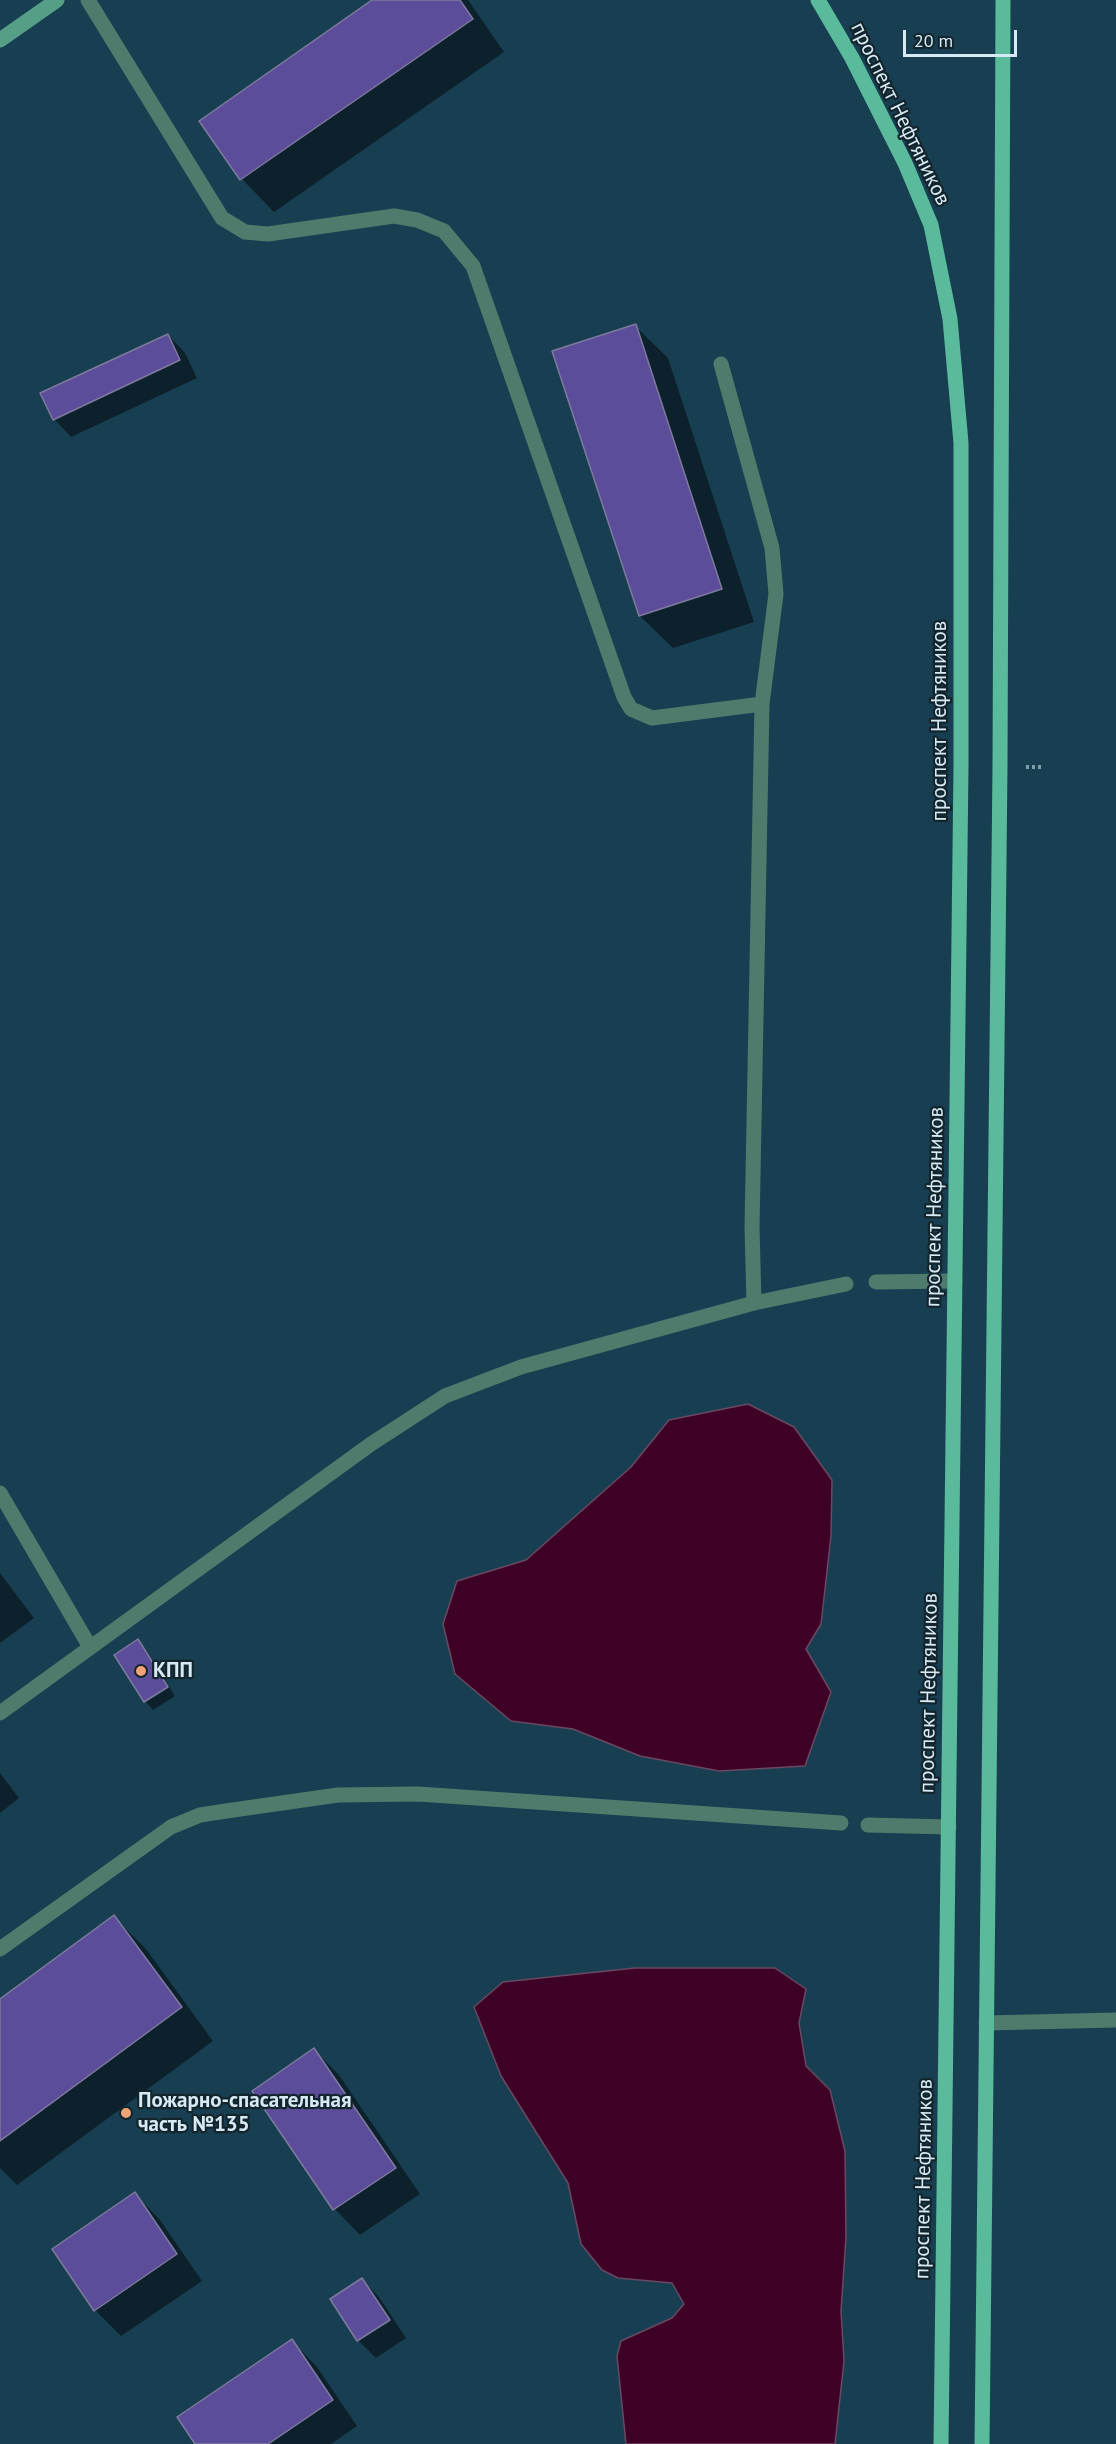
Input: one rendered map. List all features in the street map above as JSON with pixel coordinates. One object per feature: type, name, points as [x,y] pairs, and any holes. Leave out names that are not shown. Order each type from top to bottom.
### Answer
[{"type":"main road","points":[[0,40],[57,0]]},
{"type":"main road","name":"проспект Нефтяников","points":[[818,0],[852,58],[889,132],[931,225],[950,319],[961,443],[962,767],[941,2444]]},
{"type":"main road","points":[[982,2444],[1000,788],[1003,0]]},
{"type":"lane","points":[[88,0],[222,218],[245,232],[268,234],[394,216],[417,220],[444,231],[473,266],[624,697],[631,709],[652,718],[762,704]]},
{"type":"lane","points":[[721,364],[772,548],[776,594],[762,704],[752,1215],[754,1303]]},
{"type":"lane","points":[[876,1282],[955,1281]]},
{"type":"lane","points":[[0,1713],[371,1444],[446,1396],[520,1367],[754,1303],[846,1284]]},
{"type":"lane","points":[[0,1493],[90,1647]]},
{"type":"lane","points":[[0,1948],[171,1827],[200,1815],[226,1811],[338,1795],[418,1794],[841,1823]]},
{"type":"lane","points":[[868,1825],[949,1827]]},
{"type":"lane","points":[[986,2023],[1116,2020]]},
{"type":"shaded area","points":[[748,1404],[794,1427],[832,1480],[831,1536],[821,1624],[806,1649],[831,1692],[805,1766],[719,1771],[640,1756],[573,1729],[511,1721],[455,1674],[443,1624],[457,1581],[526,1560],[631,1467],[669,1420]]},
{"type":"shaded area","points":[[635,1968],[775,1968],[806,1989],[799,2023],[806,2066],[830,2090],[845,2151],[846,2237],[841,2311],[844,2361],[835,2444],[626,2444],[617,2356],[621,2341],[672,2318],[684,2304],[672,2283],[618,2278],[602,2270],[581,2244],[568,2183],[501,2076],[474,2007],[503,1982]]},
{"type":"building","points":[[372,0],[460,0],[473,19],[240,180],[199,121]]},
{"type":"building","points":[[636,324],[722,589],[639,616],[552,351]]},
{"type":"building","points":[[168,334],[180,360],[53,420],[40,393]]},
{"type":"building","name":"КПП","points":[[138,1639],[168,1687],[144,1702],[114,1655]]},
{"type":"building","points":[[114,1915],[182,2007],[0,2141],[0,1999]]},
{"type":"building","points":[[314,2048],[396,2168],[333,2210],[252,2091]]},
{"type":"building","points":[[135,2192],[177,2254],[94,2311],[52,2249]]},
{"type":"building","points":[[362,2278],[390,2320],[357,2341],[330,2299]]},
{"type":"building","points":[[292,2339],[333,2400],[268,2444],[195,2444],[177,2417]]},
{"type":"place","name":"КПП","points":[[141,1671]]},
{"type":"place","name":"Пожарно-спасательная часть №135","points":[[126,2113]]}]
